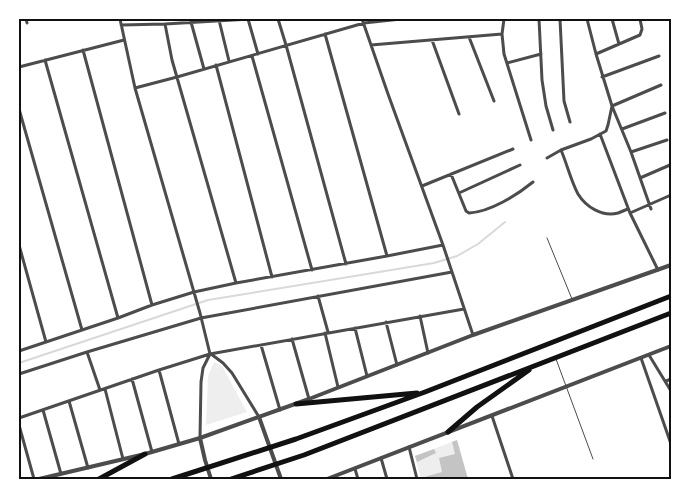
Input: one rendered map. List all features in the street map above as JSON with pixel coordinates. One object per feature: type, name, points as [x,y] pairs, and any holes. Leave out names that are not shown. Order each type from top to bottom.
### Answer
[{"type":"highway","points":[[172,479],[296,439],[425,392],[671,296]]},
{"type":"highway","points":[[231,479],[304,455],[671,313]]},
{"type":"highway","points":[[448,432],[477,407],[538,364]]},
{"type":"highway","points":[[296,404],[425,392]]},
{"type":"highway","points":[[99,479],[145,454]]},
{"type":"street","points":[[120,19],[135,88],[200,313],[210,354],[203,368],[201,382],[200,438],[210,479]]},
{"type":"street","points":[[121,25],[249,19],[258,54]]},
{"type":"street","points":[[278,19],[346,264]]},
{"type":"street","points":[[135,88],[252,56],[363,21],[401,19]]},
{"type":"street","points":[[504,19],[502,34],[507,63],[531,140]]},
{"type":"street","points":[[539,19],[542,80],[553,130]]},
{"type":"street","points":[[560,19],[564,101],[570,122]]},
{"type":"street","points":[[587,19],[602,77],[650,207]]},
{"type":"street","points":[[612,19],[619,44]]},
{"type":"street","points":[[219,20],[229,61]]},
{"type":"street","points":[[363,21],[473,335]]},
{"type":"street","points":[[596,54],[640,35],[642,29],[640,21]]},
{"type":"street","points":[[191,22],[204,68]]},
{"type":"street","points":[[165,24],[172,60],[236,283]]},
{"type":"street","points":[[325,34],[387,256]]},
{"type":"street","points":[[371,45],[502,34]]},
{"type":"street","points":[[469,37],[494,101]]},
{"type":"street","points":[[19,67],[124,40]]},
{"type":"street","points":[[432,40],[459,114]]},
{"type":"street","points":[[83,50],[152,305]]},
{"type":"street","points":[[507,63],[541,54]]},
{"type":"street","points":[[252,56],[312,270]]},
{"type":"street","points":[[602,77],[659,56]]},
{"type":"street","points":[[45,60],[118,318]]},
{"type":"street","points":[[216,65],[272,277]]},
{"type":"street","points":[[612,106],[662,85]]},
{"type":"street","points":[[547,158],[606,131],[612,106]]},
{"type":"street","points":[[19,109],[82,330]]},
{"type":"street","points":[[622,129],[665,113]]},
{"type":"street","points":[[600,134],[629,211],[658,270]]},
{"type":"street","points":[[631,152],[667,140]]},
{"type":"street","points":[[422,186],[513,149]]},
{"type":"street","points":[[561,150],[578,193],[599,212],[617,214],[650,207],[671,195]]},
{"type":"street","points":[[458,193],[520,165]]},
{"type":"street","points":[[640,178],[670,165]]},
{"type":"street","points":[[452,174],[458,193],[466,211],[469,213],[505,201],[534,182]]},
{"type":"street","points":[[19,245],[46,342]]},
{"type":"street","points":[[19,350],[194,292],[443,245]]},
{"type":"street","points":[[39,479],[145,454],[200,438],[296,404],[473,335],[671,265]]},
{"type":"street","points":[[19,374],[201,318],[452,272]]},
{"type":"street","points":[[318,296],[338,387]]},
{"type":"street","points":[[19,418],[210,354],[464,309]]},
{"type":"street","points":[[420,316],[428,354]]},
{"type":"street","points":[[386,322],[397,365]]},
{"type":"street","points":[[354,328],[367,376]]},
{"type":"street","points":[[292,339],[309,399]]},
{"type":"street","points":[[261,344],[280,410]]},
{"type":"street","points":[[328,479],[671,346]]},
{"type":"street","points":[[87,352],[100,390]]},
{"type":"street","points":[[210,354],[223,363],[232,373],[259,417],[282,479]]},
{"type":"street","points":[[649,355],[671,391]]},
{"type":"street","points":[[641,358],[671,444]]},
{"type":"street","points":[[159,370],[179,444]]},
{"type":"street","points":[[132,379],[152,452]]},
{"type":"street","points":[[666,381],[671,379]]},
{"type":"street","points":[[104,389],[124,459]]},
{"type":"street","points":[[69,401],[88,468]]},
{"type":"street","points":[[43,410],[61,474]]},
{"type":"street","points":[[492,416],[513,479]]},
{"type":"street","points":[[19,424],[34,479]]},
{"type":"street","points":[[409,447],[417,479]]},
{"type":"street","points":[[381,458],[387,479]]},
{"type":"street","points":[[355,469],[358,479]]},
{"type":"lane","points":[[547,238],[572,300]]},
{"type":"lane","points":[[556,358],[593,459]]},
{"type":"shaded area","points":[[214,362],[222,366],[247,412],[206,425],[208,376]]},
{"type":"shaded area","points":[[457,440],[468,479],[421,479],[415,456]]},
{"type":"building","points":[[457,440],[468,479],[421,479],[442,472],[439,458],[455,454],[452,442]]},
{"type":"building","points":[[434,449],[436,453],[417,462],[415,456]]},
{"type":"waterway","points":[[19,363],[208,300],[434,263],[457,256],[478,244],[505,222]]}]
